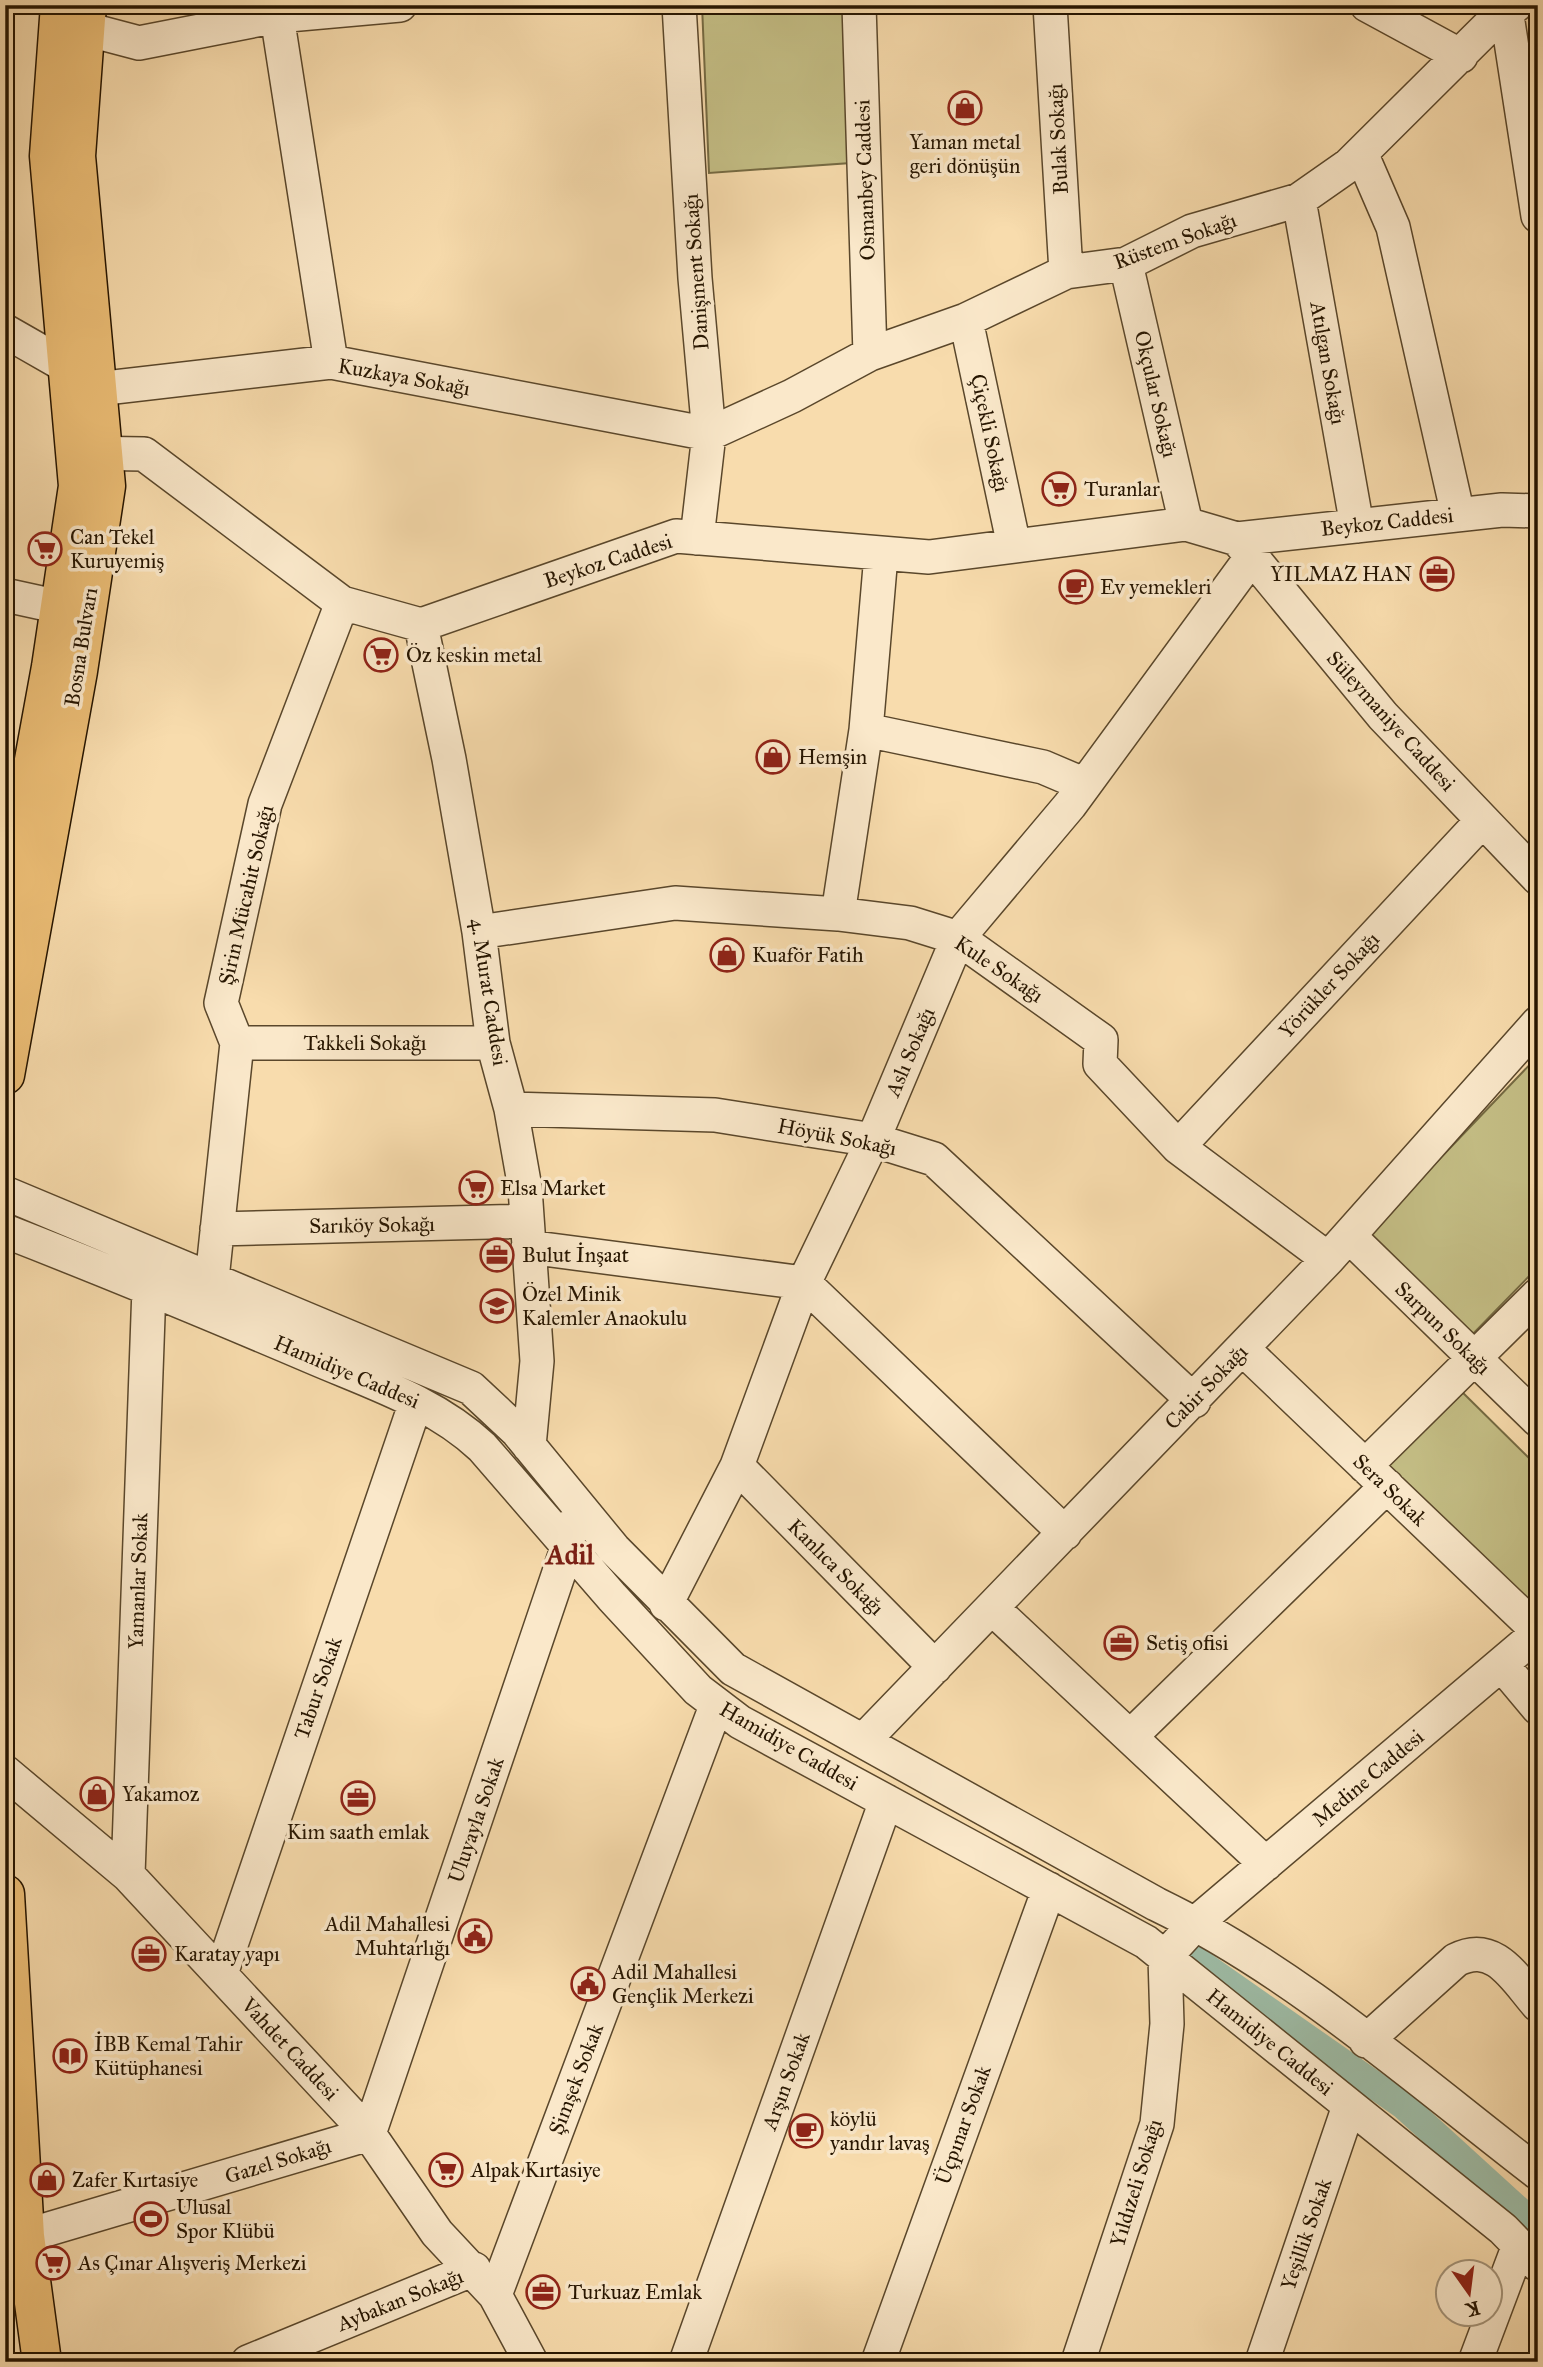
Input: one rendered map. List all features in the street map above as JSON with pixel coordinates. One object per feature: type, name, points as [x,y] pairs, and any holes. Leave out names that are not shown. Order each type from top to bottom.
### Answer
[{"type":"main road","name":"Bosna Bulvarı","points":[[14,930],[78,671],[104,500],[89,453],[82,378],[49,156],[78,13]]},
{"type":"main road","name":"Bosna Bulvarı","points":[[5,1075],[14,930],[78,486],[89,453]]},
{"type":"main road","points":[[5,1894],[15,2243],[15,2362]]},
{"type":"main road","points":[[15,2243],[42,2362]]},
{"type":"street","points":[[78,13],[139,44],[277,16],[400,5]]},
{"type":"street","name":"Danişment Sokağı","points":[[679,5],[695,278],[709,434],[697,538]]},
{"type":"street","name":"Osmanbey Caddesi","points":[[859,5],[870,354]]},
{"type":"street","name":"Bulak Sokağı","points":[[1050,5],[1066,272]]},
{"type":"street","points":[[1367,5],[1461,56]]},
{"type":"street","points":[[1511,7],[1538,216]]},
{"type":"street","name":"Rüstem Sokağı","points":[[709,434],[792,396],[870,354],[966,320],[1066,272],[1126,264],[1192,231],[1299,200],[1361,153],[1511,7]]},
{"type":"street","points":[[277,16],[331,362]]},
{"type":"street","points":[[1361,153],[1393,228],[1458,515]]},
{"type":"street","name":"Atılgan Sokağı","points":[[1299,200],[1357,526]]},
{"type":"street","name":"Okçular Sokağı","points":[[1126,264],[1186,524]]},
{"type":"street","name":"Çiçekli Sokağı","points":[[966,320],[1014,546]]},
{"type":"street","points":[[5,331],[82,378]]},
{"type":"street","name":"Kuzkaya Sokağı","points":[[82,378],[331,362],[709,434]]},
{"type":"street","points":[[89,453],[144,454],[342,603],[421,625]]},
{"type":"street","name":"Beykoz Caddesi","points":[[421,625],[676,536],[929,557],[1186,524],[1244,549],[1357,526],[1502,510],[1538,512]]},
{"type":"street","name":"Aslı Sokağı","points":[[666,1604],[737,1466],[804,1283],[873,1140],[958,938],[1070,805],[1244,549]]},
{"type":"street","name":"Süleymaniye Caddesi","points":[[1244,549],[1383,716],[1481,822],[1538,878]]},
{"type":"street","points":[[838,914],[866,730],[881,555]]},
{"type":"street","points":[[5,595],[60,607]]},
{"type":"street","name":"Şirin Mücahit Sokağı","points":[[212,1279],[237,1043],[221,1003],[265,804],[342,603]]},
{"type":"street","name":"4. Murat Caddesi","points":[[421,625],[449,759],[479,932],[493,1043],[511,1109],[525,1188],[537,1361],[529,1446]]},
{"type":"street","points":[[866,730],[1043,767],[1083,784]]},
{"type":"street","name":"Yörükler Sokağı","points":[[1178,1147],[1481,822]]},
{"type":"street","name":"Kule Sokağı","points":[[479,932],[675,903],[838,914],[910,923],[958,938],[1101,1040],[1100,1064],[1178,1147],[1338,1248]]},
{"type":"street","name":"Cabir Sokağı","points":[[863,1741],[1194,1401],[1338,1248],[1538,1023]]},
{"type":"street","name":"Takkeli Sokağı","points":[[237,1043],[493,1043]]},
{"type":"street","name":"Höyük Sokağı","points":[[511,1109],[715,1115],[873,1140],[934,1159],[1194,1401]]},
{"type":"street","name":"Hamidiye Caddesi","points":[[5,1193],[471,1388],[497,1409],[614,1549],[733,1669],[1156,1904],[1197,1922],[1260,1960],[1538,2173]]},
{"type":"street","name":"Sarıköy Sokağı","points":[[217,1229],[527,1234],[804,1283]]},
{"type":"street","name":"Hamidiye Caddesi","points":[[5,1231],[149,1287],[416,1402],[460,1427],[482,1447],[568,1546],[690,1681],[716,1706],[740,1722],[1146,1942],[1503,2229],[1528,2255]]},
{"type":"street","name":"Sarpun Sokağı","points":[[1338,1248],[1474,1358],[1538,1420]]},
{"type":"street","points":[[804,1283],[1065,1533]]},
{"type":"street","name":"Yamanlar Sokak","points":[[128,1875],[149,1287]]},
{"type":"street","points":[[1130,1737],[1376,1476],[1474,1358],[1538,1295]]},
{"type":"street","name":"Sera Sokak","points":[[1243,1349],[1538,1632]]},
{"type":"street","name":"Tabur Sokak","points":[[221,1974],[416,1402]]},
{"type":"street","name":"Kanlıca Sokağı","points":[[737,1466],[935,1667]]},
{"type":"street","name":"Uluyayla Sokak","points":[[369,2134],[568,1546],[571,1496]]},
{"type":"street","points":[[992,1608],[1266,1864]]},
{"type":"street","name":"Medine Caddesi","points":[[1165,1957],[1197,1922],[1538,1632]]},
{"type":"street","points":[[1502,1665],[1538,1708]]},
{"type":"street","name":"Şimşek Sokak","points":[[495,2295],[716,1706]]},
{"type":"street","name":"Vahdet Caddesi","points":[[5,1772],[128,1875],[369,2134],[438,2233],[474,2269],[495,2295],[531,2362]]},
{"type":"street","name":"Arşın Sokak","points":[[686,2362],[886,1801]]},
{"type":"street","name":"Üçpınar Sokak","points":[[878,2362],[1049,1889]]},
{"type":"street","points":[[1366,2041],[1456,1960],[1466,1955],[1488,1955],[1498,1960],[1538,2005]]},
{"type":"street","name":"Yıldızeli Sokağı","points":[[1078,2362],[1157,2124],[1167,2025],[1165,1957]]},
{"type":"street","name":"Yeşillik Sokak","points":[[1262,2362],[1349,2106]]},
{"type":"street","name":"Gazel Sokağı","points":[[15,2243],[369,2134]]},
{"type":"street","points":[[1475,2362],[1528,2255]]},
{"type":"street","name":"Aybakan Sokağı","points":[[248,2362],[474,2269]]},
{"type":"shaded area","points":[[702,5],[855,5],[865,162],[709,173]]},
{"type":"shaded area","points":[[1538,1056],[1538,1267],[1467,1340],[1362,1240]]},
{"type":"shaded area","points":[[1451,1381],[1538,1467],[1538,1609],[1376,1478]]},
{"type":"waterway","points":[[1194,1959],[1403,2105],[1538,2228]]},
{"type":"place","name":"Yaman metal geri dönüşün","points":[[965,108]]},
{"type":"place","name":"Turanlar","points":[[1059,489]]},
{"type":"place","name":"Can Tekel Kuruyemiş","points":[[45,549]]},
{"type":"place","name":"YILMAZ HAN","points":[[1437,574]]},
{"type":"place","name":"Ev yemekleri","points":[[1076,587]]},
{"type":"place","name":"Öz keskin metal","points":[[381,655]]},
{"type":"place","name":"Hemşin","points":[[773,757]]},
{"type":"place","name":"Kuaför Fatih","points":[[727,955]]},
{"type":"place","name":"Elsa Market","points":[[476,1188]]},
{"type":"place","name":"Bulut İnşaat","points":[[497,1255]]},
{"type":"place","name":"Özel Minik Kalemler Anaokulu","points":[[497,1306]]},
{"type":"place","name":"Setiş ofisi","points":[[1121,1643]]},
{"type":"place","name":"Yakamoz","points":[[97,1794]]},
{"type":"place","name":"Kim saath emlak","points":[[358,1798]]},
{"type":"place","name":"Adil Mahallesi Muhtarlığı","points":[[475,1936]]},
{"type":"place","name":"Karatay yapı","points":[[149,1954]]},
{"type":"place","name":"Adil Mahallesi Gençlik Merkezi","points":[[588,1984]]},
{"type":"place","name":"İBB Kemal Tahir Kütüphanesi","points":[[70,2056]]},
{"type":"place","name":"köylü yandır lavaş","points":[[806,2131]]},
{"type":"place","name":"Alpak Kırtasiye","points":[[446,2170]]},
{"type":"place","name":"Zafer Kırtasiye","points":[[47,2180]]},
{"type":"place","name":"Ulusal Spor Klübü","points":[[151,2219]]},
{"type":"place","name":"As Çınar Alışveriş Merkezi","points":[[53,2263]]},
{"type":"place","name":"Turkuaz Emlak","points":[[543,2292]]},
{"type":"district","name":"Adil","points":[[570,1554]]}]
